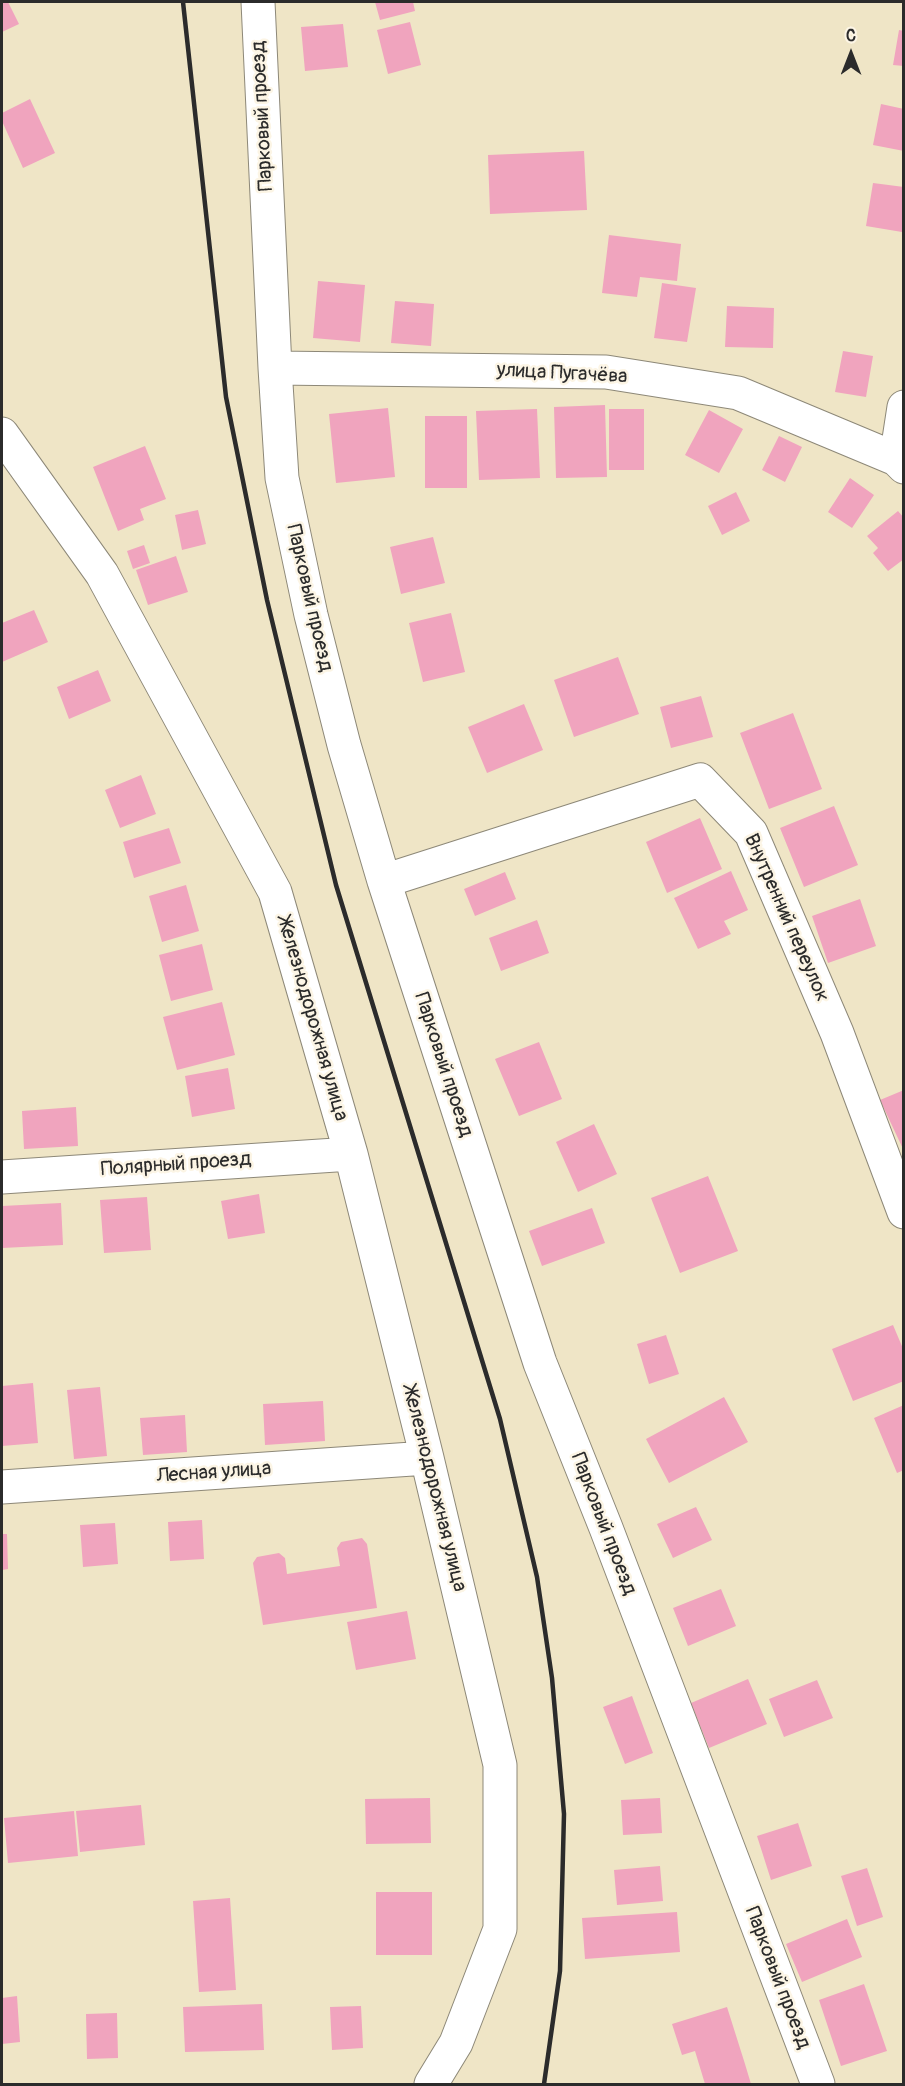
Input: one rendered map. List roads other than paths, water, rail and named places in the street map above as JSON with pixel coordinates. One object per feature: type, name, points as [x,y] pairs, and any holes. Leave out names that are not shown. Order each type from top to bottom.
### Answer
[{"type":"street","name":"Парковый проезд","points":[[258,2],[282,478],[311,615],[344,745],[384,881],[540,1363],[606,1528],[818,2085]]},
{"type":"street","name":"улица Пугачёва","points":[[275,368],[606,372],[738,393],[900,463]]},
{"type":"street","points":[[900,463],[903,407]]},
{"type":"street","name":"Железнодорожная улица","points":[[2,434],[102,573],[275,892],[351,1154],[427,1458],[500,1765],[500,1929],[456,2043],[431,2085]]},
{"type":"street","name":"Внутренний переулок","points":[[384,881],[700,780],[752,833],[837,1033],[903,1212]]},
{"type":"street","name":"Полярный проезд","points":[[2,1177],[351,1154]]},
{"type":"street","name":"Лесная улица","points":[[2,1487],[427,1458]]},
{"type":"railway","points":[[183,2],[226,397],[267,600],[336,885],[500,1419],[537,1577],[552,1678],[564,1814],[560,1971],[544,2084]]}]
